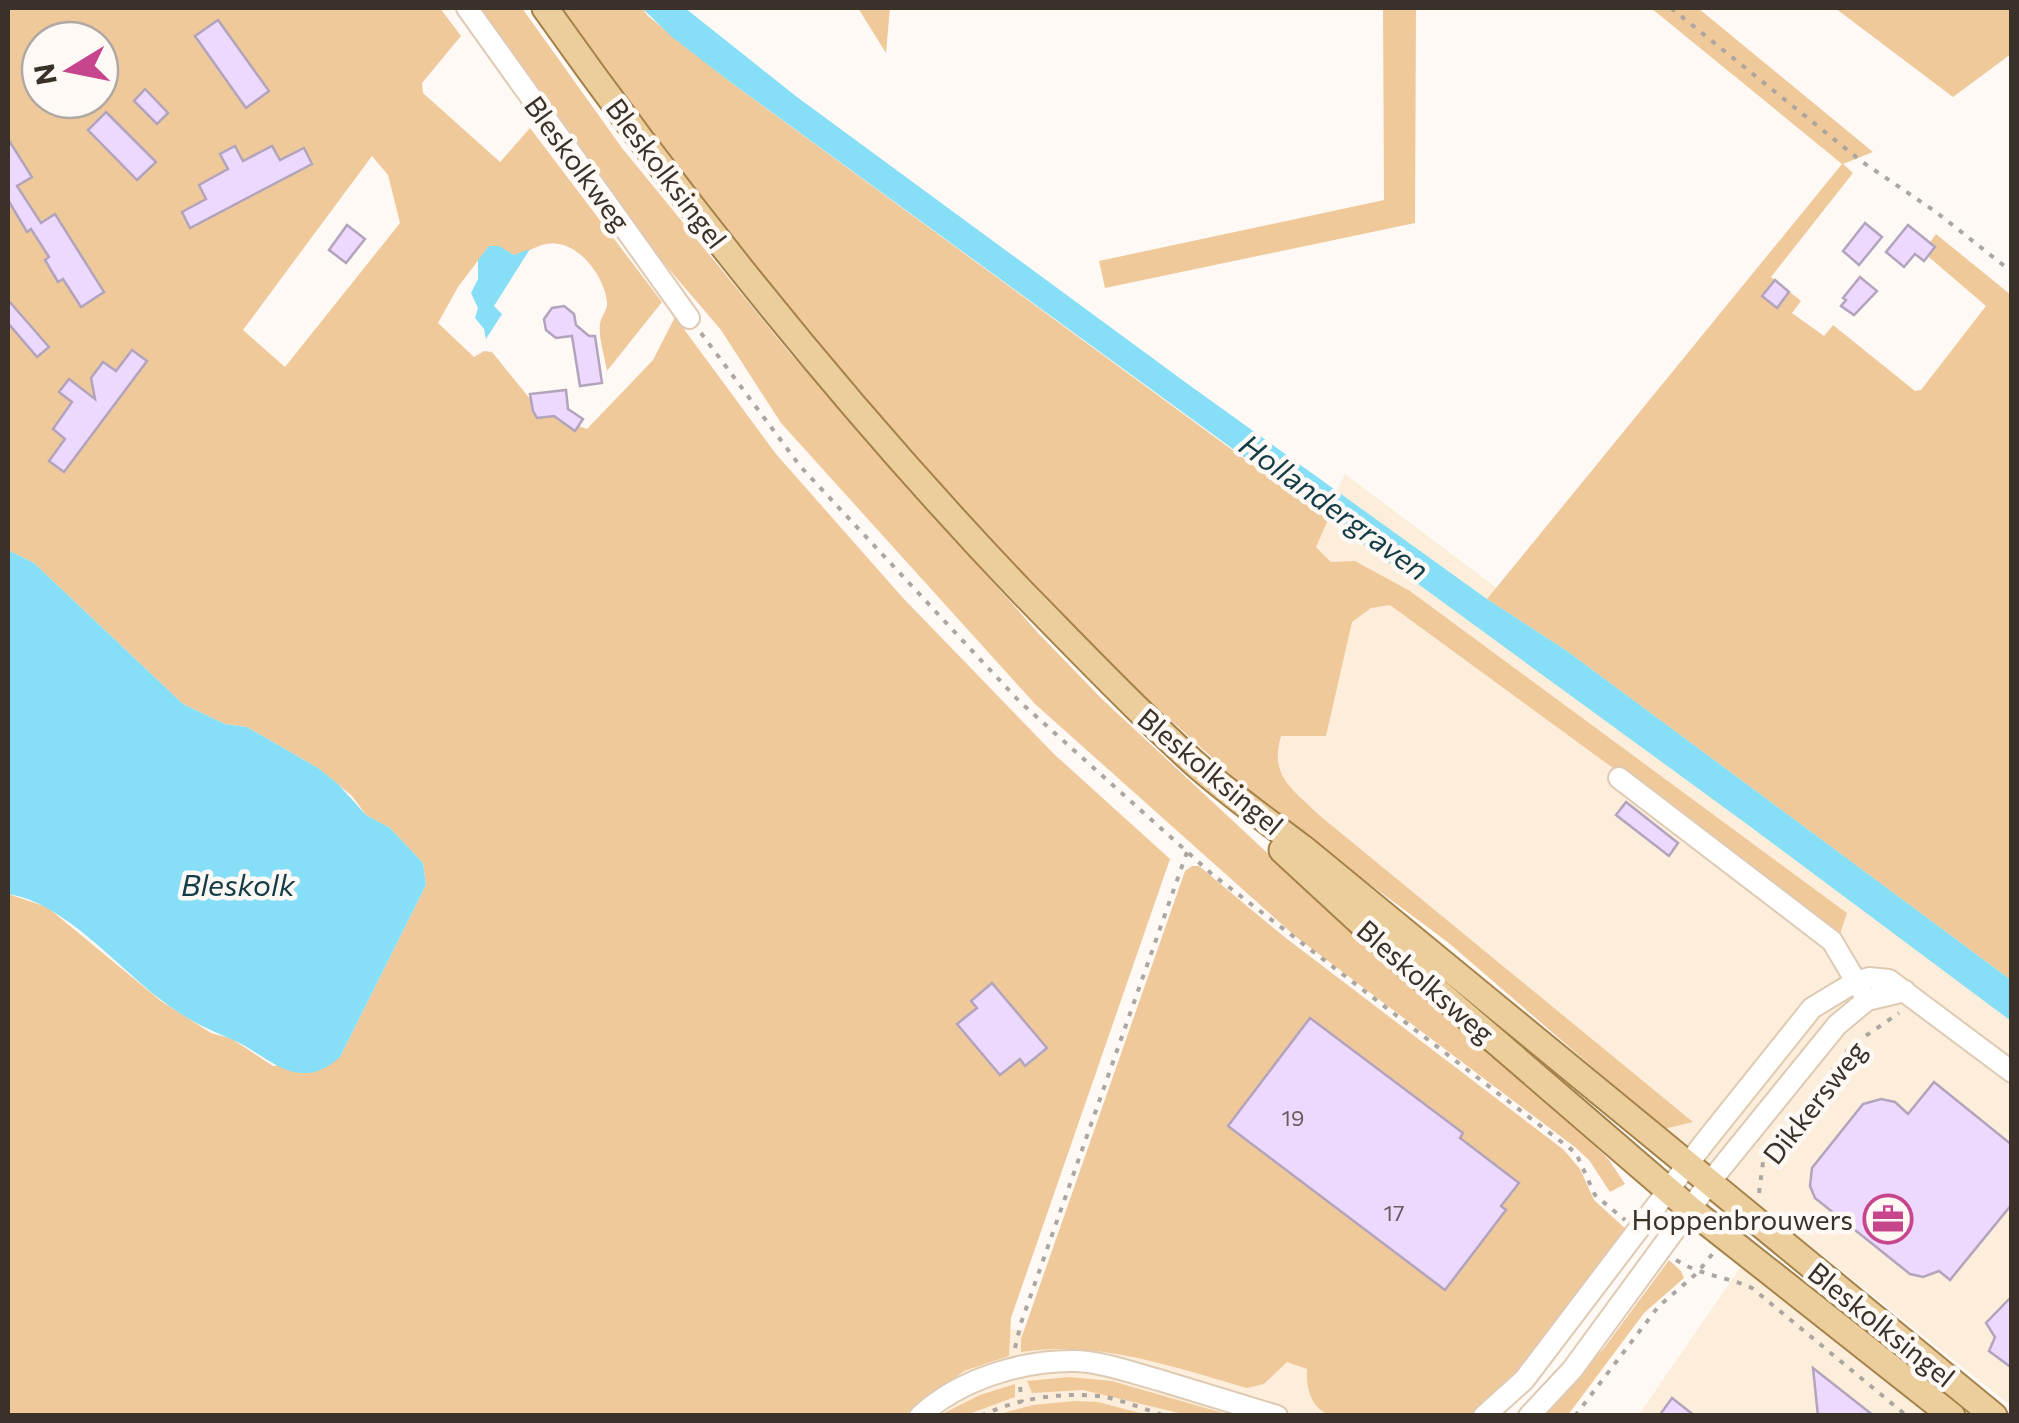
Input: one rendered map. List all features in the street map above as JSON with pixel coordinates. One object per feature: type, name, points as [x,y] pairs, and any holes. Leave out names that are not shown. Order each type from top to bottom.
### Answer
[{"type":"main road","name":"Bleskolksingel","points":[[545,8],[706,227],[826,373],[976,544],[1122,695],[1193,762],[1994,1416]]},
{"type":"main road","name":"Bleskolksweg","points":[[1193,762],[1400,959],[1668,1190]]},
{"type":"main road","name":"Bleskolksingel","points":[[1668,1190],[1952,1416]]},
{"type":"street","name":"Bleskolkweg","points":[[467,8],[689,318]]},
{"type":"street","points":[[1619,778],[1832,941],[1861,991],[1881,978],[1905,991],[2012,1072]]},
{"type":"street","name":"Dikkersweg","points":[[1484,1416],[1524,1380],[1812,1008],[1861,991]]},
{"type":"street","name":"Dikkersweg","points":[[1529,1416],[1572,1370],[1710,1182],[1861,991]]},
{"type":"street","points":[[920,1416],[937,1400],[972,1382],[1017,1368],[1083,1362],[1133,1372],[1276,1416]]},
{"type":"path","points":[[1671,8],[1862,162],[1936,212],[2012,272]]},
{"type":"path","points":[[689,318],[800,466],[1019,702],[1187,852],[1576,1153],[1596,1195],[1637,1230]]},
{"type":"path","points":[[1022,1402],[1014,1344],[1020,1323],[1187,852]]},
{"type":"path","name":"Dikkersweg","points":[[1745,1211],[1761,1190],[1763,1162],[1851,1046],[1898,1013],[1924,1005]]},
{"type":"path","points":[[1575,1416],[1658,1307],[1697,1273],[1725,1237]]},
{"type":"path","name":"Bleskolksingel","points":[[1660,1248],[1697,1273],[1735,1280],[1752,1288],[1907,1416]]},
{"type":"path","points":[[982,1416],[1022,1402],[1057,1396],[1106,1397],[1166,1416]]},
{"type":"shaded area","points":[[8,8],[440,8],[461,36],[422,83],[423,93],[500,162],[530,128],[662,302],[607,371],[600,329],[607,305],[605,293],[584,258],[559,244],[514,255],[489,246],[458,287],[438,323],[474,357],[484,351],[492,352],[531,400],[550,415],[587,429],[653,360],[675,317],[776,454],[903,598],[1054,754],[1170,859],[1011,1318],[1009,1356],[964,1371],[904,1416],[8,1415],[8,894],[47,907],[161,1001],[273,1066],[340,1057],[426,885],[423,863],[390,828],[366,815],[352,796],[318,768],[247,727],[225,724],[183,704],[34,563],[8,550]],"holes":[[[372,156],[388,175],[400,223],[285,367],[243,330]]]},
{"type":"shaded area","points":[[472,8],[522,8],[622,148],[789,352],[1039,634],[1102,699],[1407,983],[1590,1141],[1625,1184],[1610,1192],[1576,1148],[1295,936],[1035,704],[781,423],[721,330],[662,261]]},
{"type":"shaded area","points":[[560,8],[642,8],[729,81],[1328,520],[1316,547],[1331,562],[1355,561],[1410,591],[1847,913],[1840,934],[1390,605],[1371,608],[1352,622],[1326,736],[1281,736],[1278,762],[1286,781],[1319,815],[1693,1122],[1664,1129],[1449,943],[1270,810],[1102,658],[989,542],[809,335],[687,182]]},
{"type":"shaded area","points":[[858,8],[890,8],[886,53]]},
{"type":"shaded area","points":[[1383,8],[1416,8],[1415,223],[1105,288],[1099,261],[1384,200]]},
{"type":"shaded area","points":[[1651,8],[1698,8],[1873,152],[1843,164],[1853,173],[1771,277],[1801,301],[1792,313],[1824,336],[1833,325],[1915,391],[1921,390],[1986,306],[1923,252],[1936,234],[2011,295],[2011,980],[1567,651],[1487,599],[1842,164]]},
{"type":"shaded area","points":[[1835,8],[2011,8],[2011,54],[1953,97]]},
{"type":"shaded area","points":[[1345,474],[2011,974],[2011,1406],[1678,1140],[1214,743]]},
{"type":"shaded area","points":[[1199,866],[1282,935],[1564,1150],[1580,1169],[1594,1200],[1629,1232],[1521,1374],[1475,1414],[1330,1415],[1318,1408],[1311,1397],[1307,1369],[1287,1362],[1264,1384],[1247,1388],[1164,1364],[1107,1353],[1050,1349],[1021,1352],[1021,1339],[1185,871]]},
{"type":"shaded area","points":[[1755,1246],[1969,1415],[1638,1416]]},
{"type":"shaded area","points":[[1669,1260],[1684,1278],[1644,1313],[1568,1415],[1541,1416],[1604,1348]]},
{"type":"shaded area","points":[[934,1326],[1210,1338],[1494,1416],[865,1416]]},
{"type":"shaded area","points":[[1069,1377],[1112,1381],[1230,1415],[1187,1415],[1083,1390],[1032,1393],[1027,1381]]},
{"type":"shaded area","points":[[1015,1384],[1015,1397],[966,1415],[940,1415],[980,1395]]},
{"type":"shaded area","points":[[1098,1402],[1148,1415],[996,1415],[1033,1405]]},
{"type":"water","name":"Hollandergraven","points":[[642,8],[685,8],[797,97],[1185,382],[1487,599],[1567,651],[2011,980],[2011,1021],[729,81]]},
{"type":"water","points":[[489,246],[499,246],[514,255],[530,249],[494,306],[502,314],[486,339],[475,318],[478,308],[471,293],[478,279],[478,260]]},
{"type":"water","name":"Bleskolk","points":[[8,550],[34,563],[183,704],[225,724],[247,727],[318,768],[366,815],[390,828],[423,863],[426,885],[340,1057],[325,1068],[310,1073],[284,1069],[196,1023],[164,1002],[70,923],[29,900],[8,894]]},
{"type":"building","points":[[218,20],[269,91],[246,108],[195,36]]},
{"type":"building","points":[[145,89],[168,113],[157,124],[134,101]]},
{"type":"building","points":[[98,120],[114,120],[156,162],[137,180],[88,130]]},
{"type":"building","points":[[8,139],[32,177],[17,186],[41,223],[55,214],[104,292],[81,307],[63,279],[58,282],[45,260],[49,257],[31,229],[27,232],[8,200]]},
{"type":"building","points":[[235,146],[243,161],[272,146],[280,160],[304,148],[312,164],[190,228],[182,212],[206,199],[199,185],[228,169],[220,154]]},
{"type":"building","points":[[1865,223],[1882,237],[1859,265],[1843,251]]},
{"type":"building","points":[[347,225],[365,239],[346,263],[329,250]]},
{"type":"building","points":[[1908,225],[1935,247],[1924,261],[1915,254],[1904,267],[1886,252]]},
{"type":"building","points":[[1860,277],[1877,291],[1854,315],[1841,306]]},
{"type":"building","points":[[1775,280],[1789,292],[1777,308],[1762,296]]},
{"type":"building","points":[[8,300],[49,347],[37,357],[8,323]]},
{"type":"building","points":[[564,306],[574,314],[576,325],[589,336],[595,336],[602,383],[580,386],[572,336],[556,338],[546,330],[544,319],[552,308]]},
{"type":"building","points":[[132,350],[147,361],[64,472],[49,461],[65,439],[53,429],[72,402],[59,392],[69,379],[95,399],[91,378],[103,362],[116,371]]},
{"type":"building","points":[[566,390],[568,409],[583,419],[575,431],[554,416],[537,418],[533,411],[530,394]]},
{"type":"building","points":[[1626,802],[1678,843],[1669,856],[1616,815]]},
{"type":"building","points":[[992,983],[1047,1048],[1025,1066],[1020,1059],[1000,1075],[957,1024],[977,1008],[971,1001]]},
{"type":"building","points":[[1310,1018],[1463,1133],[1460,1138],[1519,1183],[1501,1206],[1506,1210],[1445,1290],[1228,1126]]},
{"type":"building","points":[[1934,1082],[2012,1145],[2012,1204],[1950,1280],[1939,1271],[1923,1277],[1910,1274],[1815,1198],[1810,1186],[1812,1168],[1863,1104],[1881,1099],[1895,1102],[1908,1114]]},
{"type":"building","points":[[2012,1296],[2012,1368],[1989,1351],[1995,1337],[1986,1323]]},
{"type":"building","points":[[1813,1368],[1874,1416],[1818,1416]]},
{"type":"building","points":[[1672,1398],[1695,1416],[1659,1416]]},
{"type":"place","name":"Hoppenbrouwers","points":[[1888,1219]]}]
